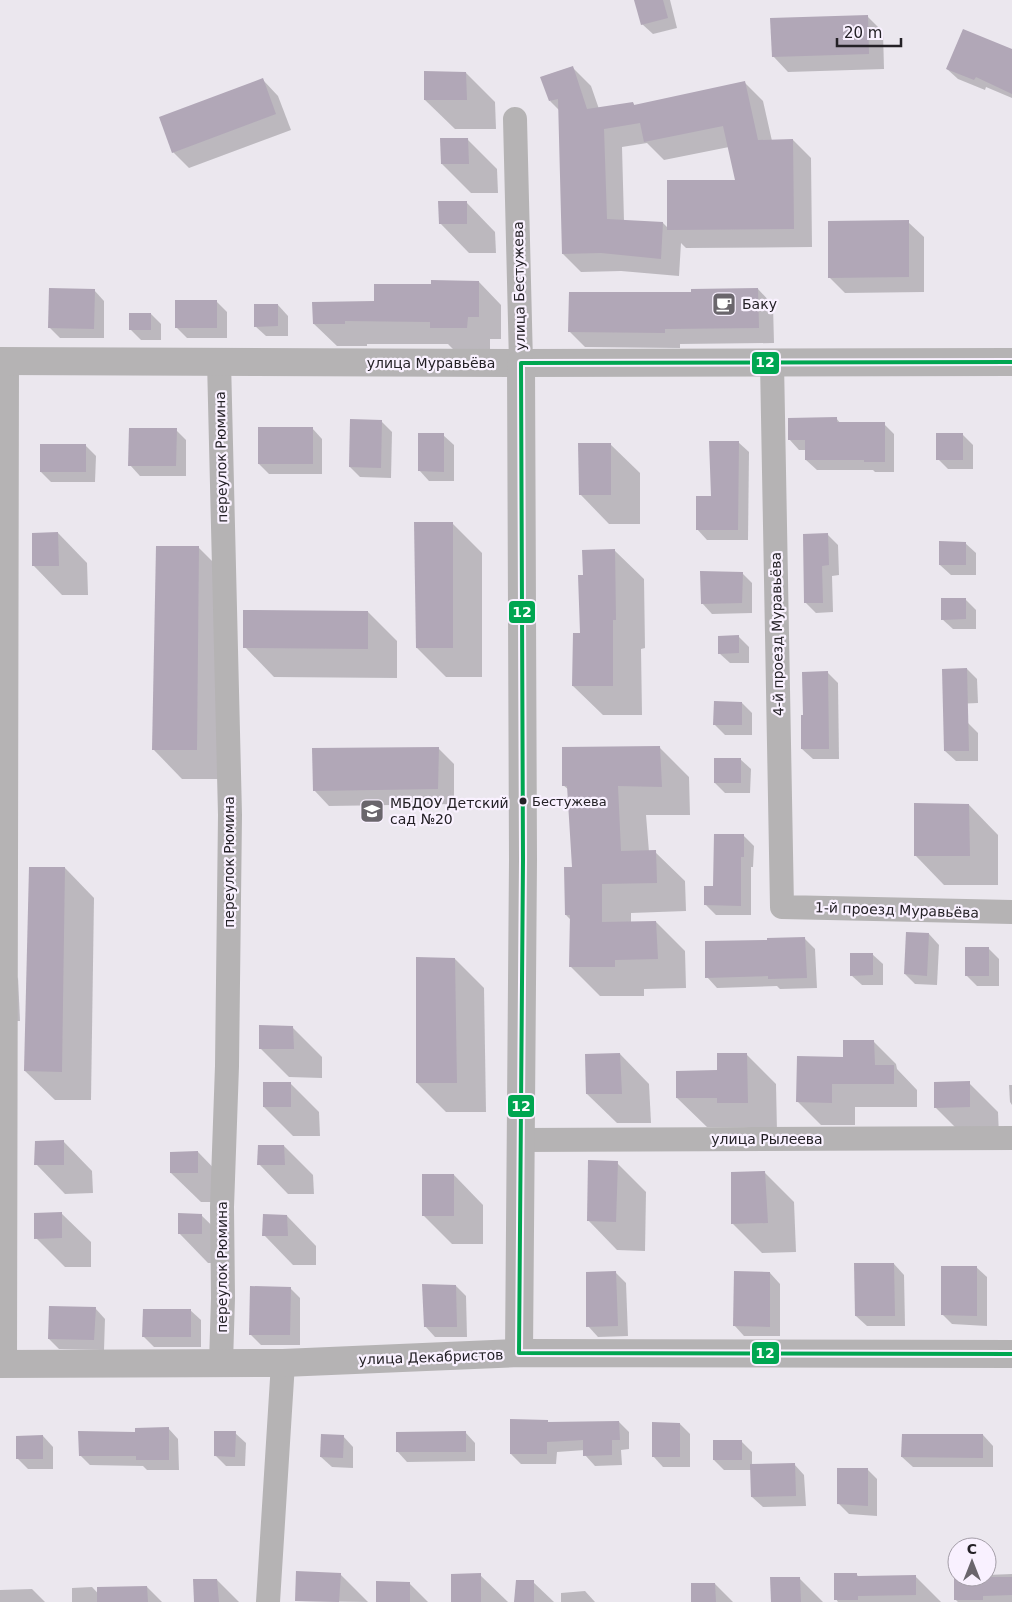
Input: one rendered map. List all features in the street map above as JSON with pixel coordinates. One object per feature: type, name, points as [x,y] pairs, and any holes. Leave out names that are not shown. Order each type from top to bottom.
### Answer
[{"type":"street","name":"улица Бестужева","points":[[515,119],[521,363],[523,657],[522,1140],[519,1353]]},
{"type":"street","name":"улица Муравьёва","points":[[4,361],[1012,362]]},
{"type":"street","points":[[2,1364],[4,361]]},
{"type":"street","name":"переулок Рюмина","points":[[219,361],[230,815],[222,1207],[224,1298],[221,1363]]},
{"type":"street","name":"4-й проезд Муравьёва","points":[[772,362],[782,907]]},
{"type":"street","name":"1-й проезд Муравьёва","points":[[782,907],[1012,912]]},
{"type":"street","name":"улица Рылеева","points":[[522,1140],[1012,1138]]},
{"type":"street","name":"улица Декабристов","points":[[2,1364],[283,1363],[519,1353],[1012,1354]]},
{"type":"street","points":[[268,1602],[283,1363]]},
{"type":"building","points":[[634,0],[663,0],[668,18],[641,25]]},
{"type":"building","points":[[868,15],[869,54],[772,57],[770,18]]},
{"type":"building","points":[[963,29],[1012,49],[1012,94],[976,77],[974,80],[946,69]]},
{"type":"building","points":[[573,66],[587,109],[633,102],[634,105],[745,81],[758,140],[793,139],[794,229],[667,230],[667,180],[735,180],[723,126],[644,142],[640,123],[604,129],[607,219],[663,222],[661,259],[601,253],[562,254],[558,99],[549,101],[540,77]]},
{"type":"building","points":[[424,71],[466,72],[467,100],[424,100]]},
{"type":"building","points":[[263,78],[276,114],[172,153],[159,117]]},
{"type":"building","points":[[440,138],[468,138],[469,164],[441,164]]},
{"type":"building","points":[[438,201],[467,201],[467,224],[439,224]]},
{"type":"building","points":[[909,220],[909,277],[828,278],[828,221]]},
{"type":"building","points":[[431,280],[479,281],[479,317],[468,317],[467,328],[430,328],[430,322],[345,321],[345,324],[313,324],[312,302],[374,301],[374,284],[431,284]]},
{"type":"building","points":[[49,288],[95,289],[94,329],[48,328]]},
{"type":"building","points":[[758,288],[759,328],[665,329],[665,333],[568,332],[569,292],[691,292],[691,289]]},
{"type":"building","points":[[175,300],[217,300],[217,328],[175,328]]},
{"type":"building","points":[[254,304],[278,304],[278,326],[254,327]]},
{"type":"building","points":[[129,313],[151,313],[151,330],[129,330]]},
{"type":"building","points":[[837,417],[837,422],[885,422],[885,462],[805,460],[805,440],[788,440],[788,418]]},
{"type":"building","points":[[350,419],[382,420],[381,468],[349,467]]},
{"type":"building","points":[[258,427],[313,427],[313,464],[258,464]]},
{"type":"building","points":[[129,428],[177,428],[176,466],[128,466]]},
{"type":"building","points":[[418,433],[444,433],[444,472],[418,471]]},
{"type":"building","points":[[936,433],[963,433],[963,460],[936,460]]},
{"type":"building","points":[[709,441],[739,441],[738,530],[696,530],[696,496],[711,496]]},
{"type":"building","points":[[578,443],[611,443],[611,495],[579,495]]},
{"type":"building","points":[[40,444],[86,444],[86,472],[40,472]]},
{"type":"building","points":[[414,522],[453,522],[453,648],[416,648]]},
{"type":"building","points":[[58,532],[59,566],[32,566],[32,533]]},
{"type":"building","points":[[828,533],[829,565],[822,566],[823,603],[804,603],[803,534]]},
{"type":"building","points":[[939,541],[966,542],[966,565],[939,565]]},
{"type":"building","points":[[156,546],[199,546],[197,750],[152,750]]},
{"type":"building","points":[[615,549],[616,620],[613,620],[613,686],[572,686],[573,633],[580,633],[578,575],[583,575],[582,550]]},
{"type":"building","points":[[700,571],[743,572],[742,603],[701,604]]},
{"type":"building","points":[[941,598],[966,598],[966,619],[941,620]]},
{"type":"building","points":[[243,610],[368,611],[368,649],[243,648]]},
{"type":"building","points":[[739,635],[739,653],[718,654],[718,636]]},
{"type":"building","points":[[967,668],[969,751],[944,751],[942,669]]},
{"type":"building","points":[[828,671],[829,749],[801,749],[801,715],[803,715],[802,672]]},
{"type":"building","points":[[714,701],[742,702],[742,725],[713,725]]},
{"type":"building","points":[[660,746],[662,787],[618,786],[621,851],[656,850],[657,883],[602,884],[602,922],[656,921],[658,959],[615,960],[615,967],[569,967],[570,915],[565,915],[564,867],[572,867],[567,786],[562,786],[562,747]]},
{"type":"building","points":[[439,747],[438,789],[313,791],[312,748]]},
{"type":"building","points":[[714,758],[741,758],[741,783],[714,783]]},
{"type":"building","points":[[914,803],[969,804],[970,856],[914,856]]},
{"type":"building","points":[[714,834],[744,834],[744,857],[741,857],[741,906],[704,905],[704,886],[713,886]]},
{"type":"building","points":[[29,867],[65,867],[62,1072],[24,1071]]},
{"type":"building","points":[[906,932],[929,933],[927,976],[904,974]]},
{"type":"building","points":[[805,937],[807,978],[768,979],[768,976],[705,978],[705,941]]},
{"type":"building","points":[[965,947],[989,947],[989,976],[965,976]]},
{"type":"building","points":[[850,953],[873,953],[873,975],[850,976]]},
{"type":"building","points":[[416,957],[455,958],[457,1083],[416,1083]]},
{"type":"building","points":[[259,1025],[293,1026],[294,1049],[259,1049]]},
{"type":"building","points":[[843,1040],[874,1040],[875,1065],[894,1065],[894,1084],[832,1084],[832,1103],[796,1102],[797,1056],[843,1057]]},
{"type":"building","points":[[620,1053],[622,1094],[586,1094],[585,1054]]},
{"type":"building","points":[[717,1053],[747,1053],[748,1103],[717,1103],[717,1098],[676,1098],[676,1071],[717,1070]]},
{"type":"building","points":[[970,1081],[970,1107],[934,1108],[934,1082]]},
{"type":"building","points":[[263,1082],[291,1082],[291,1107],[263,1107]]},
{"type":"building","points":[[64,1140],[64,1165],[34,1165],[35,1141]]},
{"type":"building","points":[[258,1145],[284,1145],[285,1165],[257,1165]]},
{"type":"building","points":[[198,1151],[198,1173],[170,1173],[170,1152]]},
{"type":"building","points":[[588,1160],[618,1161],[616,1222],[587,1221]]},
{"type":"building","points":[[765,1171],[768,1223],[731,1224],[731,1172]]},
{"type":"building","points":[[422,1174],[454,1174],[454,1216],[422,1216]]},
{"type":"building","points":[[62,1212],[62,1238],[34,1239],[34,1213]]},
{"type":"building","points":[[178,1213],[202,1214],[202,1234],[178,1234]]},
{"type":"building","points":[[263,1214],[287,1215],[288,1236],[262,1236]]},
{"type":"building","points":[[854,1263],[894,1263],[895,1316],[855,1316]]},
{"type":"building","points":[[941,1266],[977,1266],[977,1316],[941,1315]]},
{"type":"building","points":[[616,1271],[618,1326],[586,1327],[586,1272]]},
{"type":"building","points":[[734,1271],[770,1272],[770,1327],[733,1326]]},
{"type":"building","points":[[422,1284],[456,1285],[457,1327],[424,1327]]},
{"type":"building","points":[[250,1286],[291,1287],[290,1335],[249,1335]]},
{"type":"building","points":[[49,1306],[96,1307],[94,1340],[48,1339]]},
{"type":"building","points":[[143,1309],[191,1309],[191,1337],[142,1337]]},
{"type":"building","points":[[510,1419],[548,1420],[548,1422],[619,1421],[620,1440],[612,1440],[612,1455],[583,1456],[583,1440],[547,1442],[547,1454],[510,1454]]},
{"type":"building","points":[[652,1422],[680,1423],[680,1457],[652,1457]]},
{"type":"building","points":[[169,1427],[169,1460],[136,1460],[136,1456],[79,1456],[78,1431],[135,1432],[135,1428]]},
{"type":"building","points":[[214,1431],[236,1431],[235,1457],[214,1456]]},
{"type":"building","points":[[466,1431],[466,1452],[396,1452],[396,1432]]},
{"type":"building","points":[[321,1434],[344,1435],[343,1458],[320,1457]]},
{"type":"building","points":[[902,1434],[983,1434],[983,1458],[901,1457]]},
{"type":"building","points":[[43,1435],[43,1459],[16,1459],[16,1436]]},
{"type":"building","points":[[713,1440],[742,1440],[742,1460],[713,1460]]},
{"type":"building","points":[[795,1463],[796,1496],[751,1497],[750,1464]]},
{"type":"building","points":[[837,1468],[868,1468],[868,1506],[837,1504]]},
{"type":"building","points":[[296,1571],[341,1573],[339,1602],[295,1601]]},
{"type":"building","points":[[481,1573],[481,1602],[451,1602],[451,1574]]},
{"type":"building","points":[[834,1573],[857,1573],[857,1576],[916,1575],[916,1595],[858,1596],[858,1600],[834,1600]]},
{"type":"building","points":[[770,1577],[800,1577],[801,1602],[771,1602]]},
{"type":"building","points":[[997,1577],[1012,1577],[1012,1595],[983,1596],[983,1600],[954,1600],[954,1587],[997,1587]]},
{"type":"building","points":[[193,1579],[217,1579],[219,1602],[194,1602]]},
{"type":"building","points":[[516,1580],[534,1580],[534,1602],[514,1602]]},
{"type":"building","points":[[376,1581],[410,1582],[410,1602],[376,1602]]},
{"type":"building","points":[[691,1583],[715,1583],[716,1602],[691,1602]]},
{"type":"building","points":[[147,1586],[148,1602],[97,1602],[97,1587]]},
{"type":"transit line","name":"12","points":[[1012,362],[521,363],[523,860],[519,1353],[1012,1354]]},
{"type":"place","name":"Баку","points":[[724,304]]},
{"type":"place","name":"Бестужева","points":[[523,801]]},
{"type":"place","name":"МБДОУ Детский сад №20","points":[[372,811]]}]
